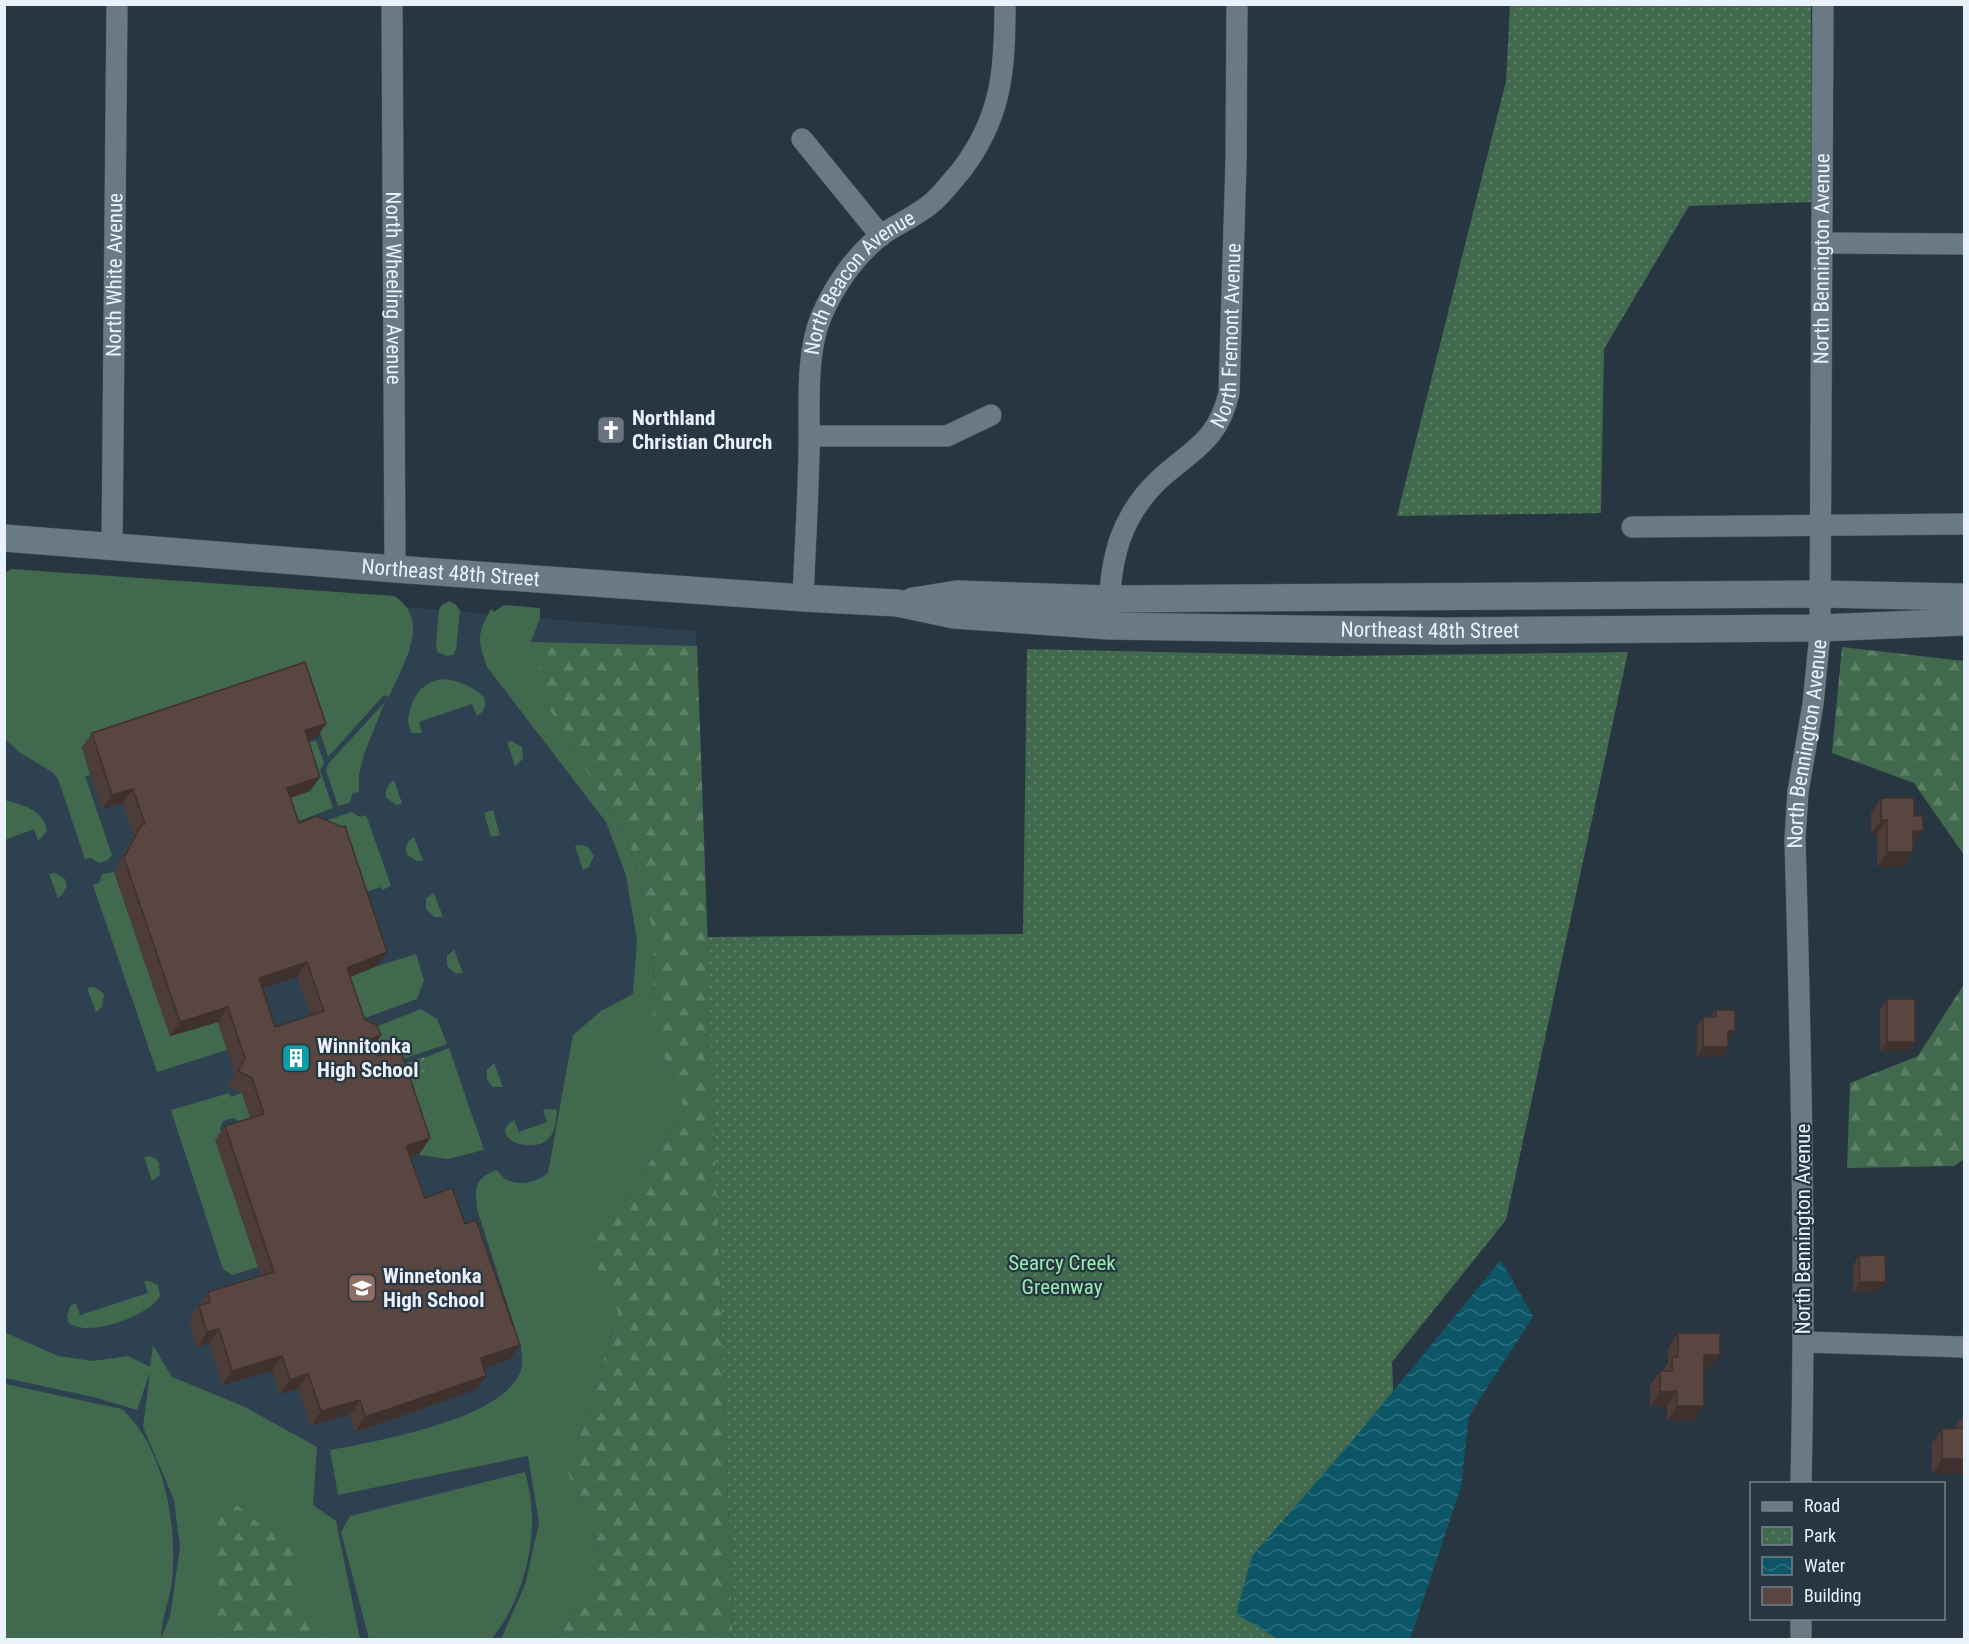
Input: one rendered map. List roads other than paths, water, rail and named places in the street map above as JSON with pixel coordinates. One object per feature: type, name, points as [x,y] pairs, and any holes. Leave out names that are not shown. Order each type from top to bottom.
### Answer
[{"type":"street","name":"North White Avenue","points":[[112,548],[117,4]]},
{"type":"street","name":"North Wheeling Avenue","points":[[392,4],[395,569]]},
{"type":"street","name":"North Beacon Avenue","points":[[803,598],[810,436],[810,375],[814,335],[834,291],[861,253],[881,236],[932,203],[945,191],[976,152],[993,119],[1002,72],[1005,4]]},
{"type":"street","name":"North Fremont Avenue","points":[[1109,626],[1113,563],[1119,539],[1130,516],[1144,495],[1209,439],[1222,417],[1229,393],[1236,162],[1237,4]]},
{"type":"street","name":"North Bennington Avenue","points":[[1801,1482],[1804,1342],[1803,1119],[1795,839],[1798,792],[1813,704],[1820,628],[1823,4]]},
{"type":"street","points":[[802,139],[881,236]]},
{"type":"street","points":[[1822,243],[1965,244]]},
{"type":"street","points":[[810,436],[947,436],[991,415]]},
{"type":"street","points":[[1632,526],[1965,524]]},
{"type":"street","name":"Northeast 48th Street","points":[[4,538],[395,569],[897,603],[954,615],[1109,626],[1468,631],[1820,628],[1965,622]]},
{"type":"street","name":"Northeast 48th Street","points":[[897,603],[957,594],[1109,598],[1820,594],[1965,597]]},
{"type":"street","points":[[1467,596],[1468,631]]},
{"type":"street","points":[[1804,1342],[1965,1347]]},
{"type":"street","points":[[1801,1620],[1801,1640]]},
{"type":"water","points":[[1501,1260],[1533,1317],[1469,1416],[1461,1487],[1410,1639],[1278,1639],[1236,1614],[1252,1556],[1352,1441]]},
{"type":"place","name":"Northland Christian Church","points":[[611,430]]},
{"type":"place","name":"Winnitonka High School","points":[[296,1058]]},
{"type":"place","name":"Winnetonka High School","points":[[362,1288]]},
{"type":"park label","name":"Searcy Creek Greenway","points":[[1062,1275]]}]
